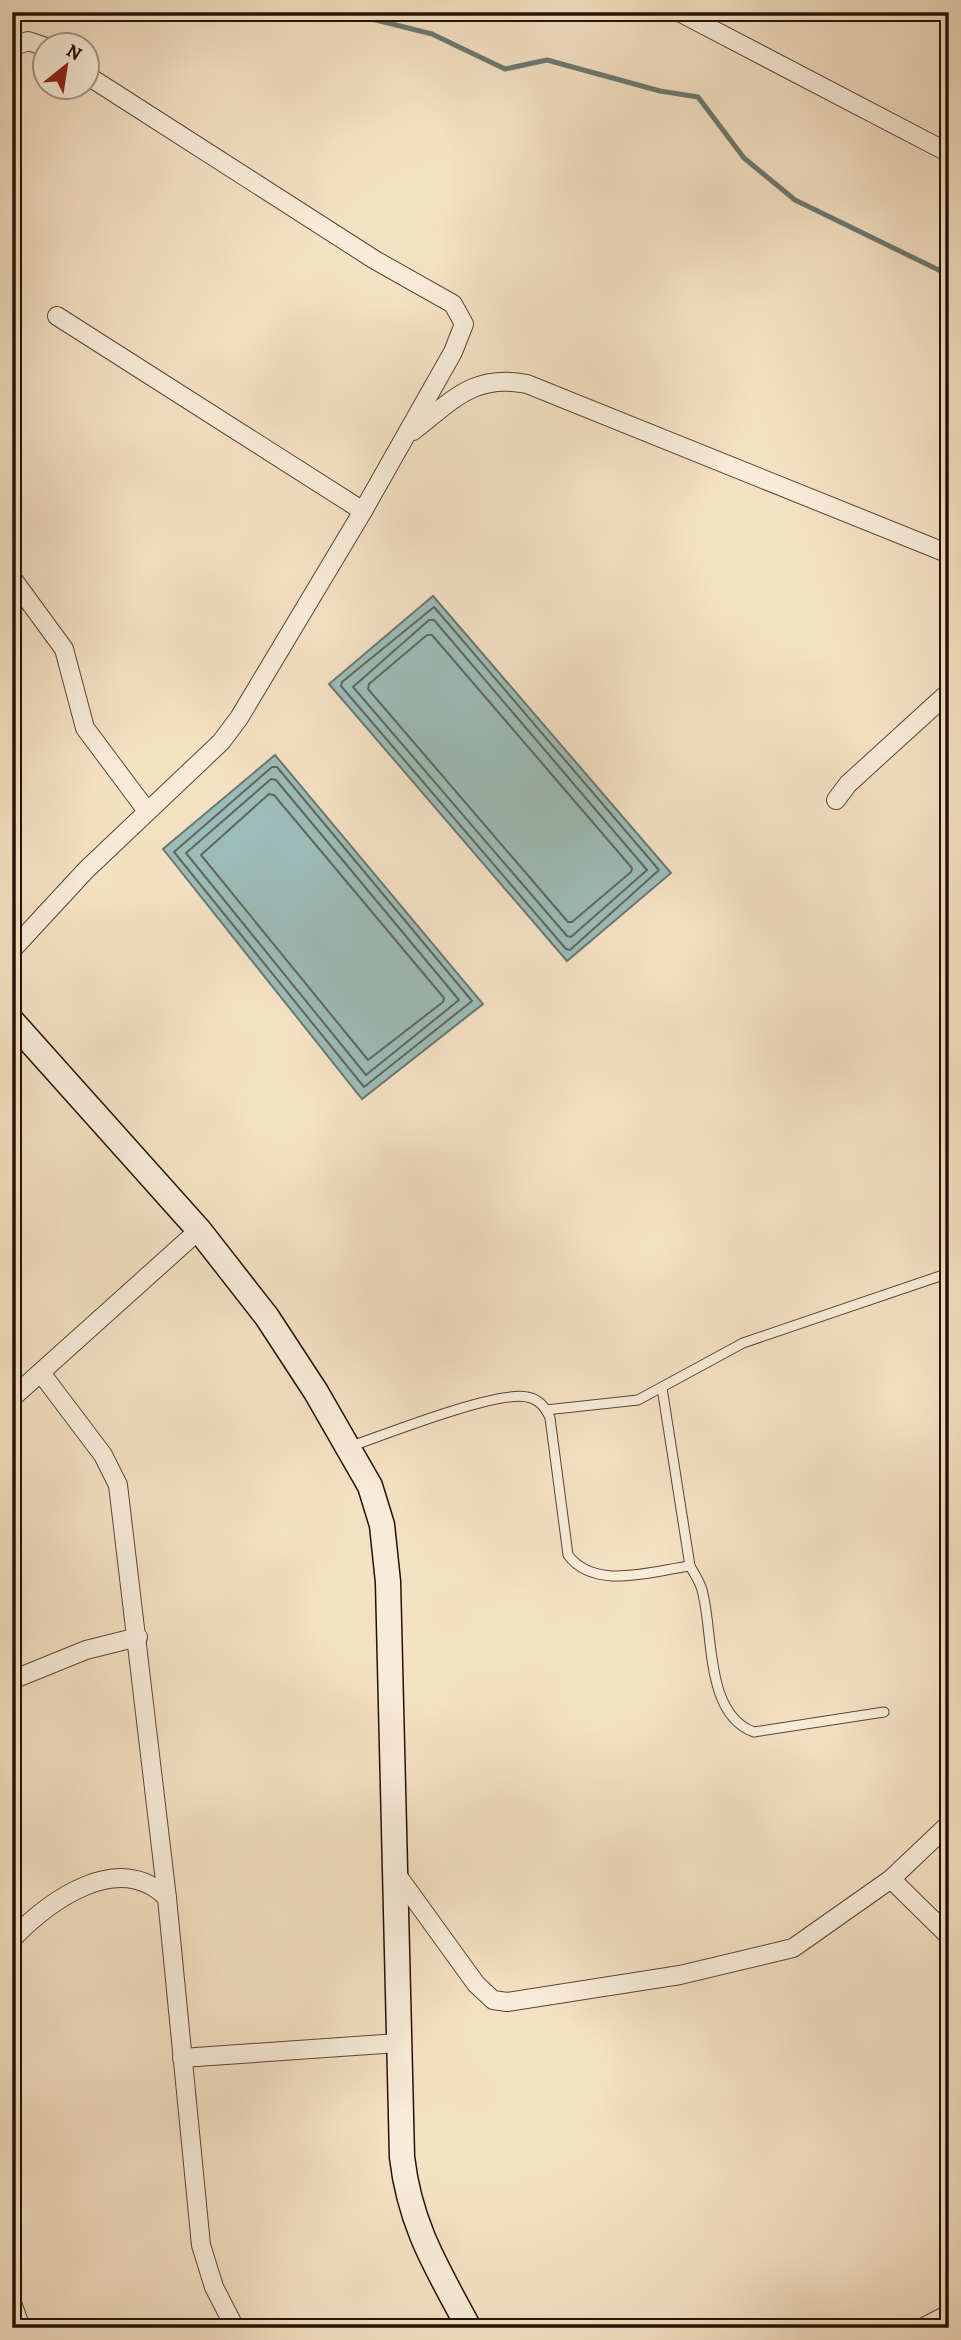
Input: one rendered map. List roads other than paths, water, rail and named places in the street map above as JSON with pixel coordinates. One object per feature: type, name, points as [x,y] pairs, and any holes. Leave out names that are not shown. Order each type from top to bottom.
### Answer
[{"type":"street","points":[[679,12],[949,153]]},
{"type":"street","points":[[12,31],[20,44]]},
{"type":"street","points":[[12,950],[147,811],[207,756],[239,718],[363,511],[463,333],[462,316],[453,304],[375,260],[102,85]]},
{"type":"street","points":[[57,316],[363,511]]},
{"type":"street","points":[[405,438],[472,387],[503,379],[527,384],[949,554]]},
{"type":"street","points":[[12,578],[64,649],[85,728],[147,811]]},
{"type":"street","points":[[836,800],[848,784],[949,692]]},
{"type":"street","points":[[12,1021],[199,1230],[267,1318],[349,1447],[370,1486],[378,1512],[388,1582],[398,2043],[405,2190],[428,2253],[469,2328]]},
{"type":"street","points":[[12,1398],[199,1230]]},
{"type":"street","points":[[41,1373],[103,1454],[118,1485],[167,1898],[201,2245],[214,2287],[235,2328]]},
{"type":"street","points":[[12,1680],[86,1650],[138,1637]]},
{"type":"street","points":[[395,1872],[477,1984],[493,2000],[507,2002],[680,1975],[778,1953],[812,1937],[891,1879],[949,1824]]},
{"type":"street","points":[[12,1939],[40,1910],[84,1886],[133,1879],[156,1886],[167,1898]]},
{"type":"street","points":[[891,1879],[949,1936]]},
{"type":"street","points":[[182,2058],[398,2043]]},
{"type":"street","points":[[12,2303],[21,2328]]},
{"type":"street","points":[[922,2328],[944,2320]]},
{"type":"lane","points":[[546,1410],[624,1404],[662,1388],[690,1370],[743,1343],[949,1273]]},
{"type":"lane","points":[[662,1388],[690,1566],[702,1590],[718,1686],[725,1706],[737,1723],[754,1732],[884,1712]]},
{"type":"lane","points":[[349,1447],[490,1400],[527,1396],[546,1410],[550,1418],[568,1555],[576,1565],[603,1576],[690,1566]]},
{"type":"water","points":[[433,596],[671,873],[567,961],[329,684]]},
{"type":"water","points":[[275,755],[483,1004],[362,1099],[163,849]]},
{"type":"waterway","points":[[344,12],[432,34],[505,69],[547,60],[660,91],[698,97],[744,158],[795,200],[949,275]]}]
